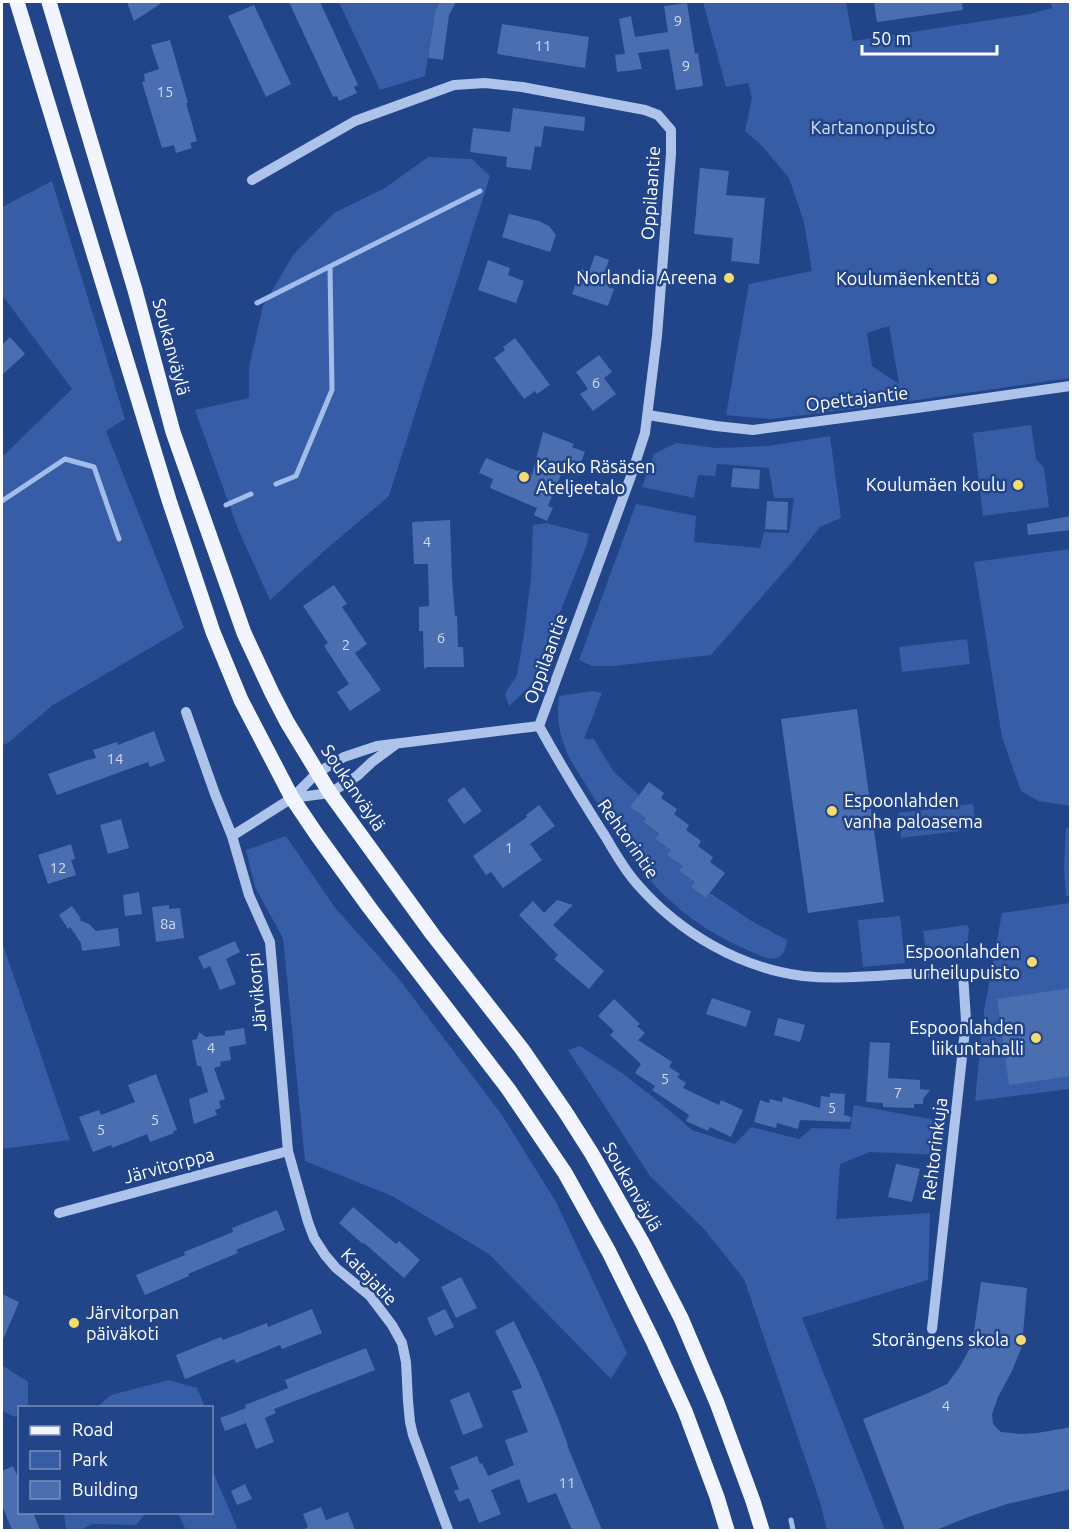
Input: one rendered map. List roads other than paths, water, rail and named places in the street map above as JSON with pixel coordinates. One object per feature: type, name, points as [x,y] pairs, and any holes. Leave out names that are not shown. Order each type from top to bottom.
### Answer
[{"type":"main road","points":[[17,2],[169,500],[213,632],[241,700],[292,798],[317,835],[509,1090],[565,1173],[609,1251],[685,1411],[727,1530]]},
{"type":"main road","name":"Soukanväylä","points":[[49,2],[135,290],[173,432],[244,633],[277,702],[330,793],[433,935],[522,1048],[592,1155],[643,1244],[681,1318],[722,1414],[762,1530]]},
{"type":"street","name":"Oppilaantie","points":[[252,180],[355,121],[454,85],[485,83],[522,87],[645,110],[658,115],[671,130],[657,336],[648,415],[642,443],[539,726]]},
{"type":"street","name":"Opettajantie","points":[[648,415],[753,430],[1071,386]]},
{"type":"street","name":"Järvikorpi","points":[[186,712],[232,836],[249,895],[270,942],[288,1150]]},
{"type":"street","points":[[232,836],[292,798],[317,772],[344,758],[377,746],[539,726]]},
{"type":"street","name":"Rehtorintie","points":[[539,726],[570,782],[637,884],[677,922],[720,950],[778,972],[804,976],[834,978],[963,973]]},
{"type":"street","points":[[292,798],[330,793],[357,776],[395,744]]},
{"type":"street","name":"Rehtorinkuja","points":[[932,1329],[966,1021],[963,973]]},
{"type":"street","name":"Järvitorppa","points":[[59,1213],[288,1150]]},
{"type":"street","name":"Katajatie","points":[[288,1150],[314,1238],[336,1268],[370,1296],[392,1325],[402,1343],[413,1435],[448,1530]]},
{"type":"waterway","points":[[257,303],[480,191]]},
{"type":"waterway","points":[[276,484],[296,476],[332,390],[330,267]]},
{"type":"waterway","points":[[2,501],[65,459],[94,467],[119,539]]},
{"type":"waterway","points":[[226,505],[251,494]]},
{"type":"waterway","points":[[791,1520],[793,1530]]},
{"type":"place","name":"Norlandia Areena","points":[[729,278]]},
{"type":"place","name":"Koulumäenkenttä","points":[[992,279]]},
{"type":"place","name":"Kauko Räsäsen Ateljeetalo","points":[[524,477]]},
{"type":"place","name":"Koulumäen koulu","points":[[1018,485]]},
{"type":"place","name":"Espoonlahden vanha paloasema","points":[[832,811]]},
{"type":"place","name":"Espoonlahden urheilupuisto","points":[[1032,962]]},
{"type":"place","name":"Espoonlahden liikuntahalli","points":[[1036,1038]]},
{"type":"place","name":"Järvitorpan päiväkoti","points":[[74,1323]]},
{"type":"place","name":"Storängens skola","points":[[1021,1340]]},
{"type":"park label","name":"Kartanonpuisto","points":[[873,128]]}]
